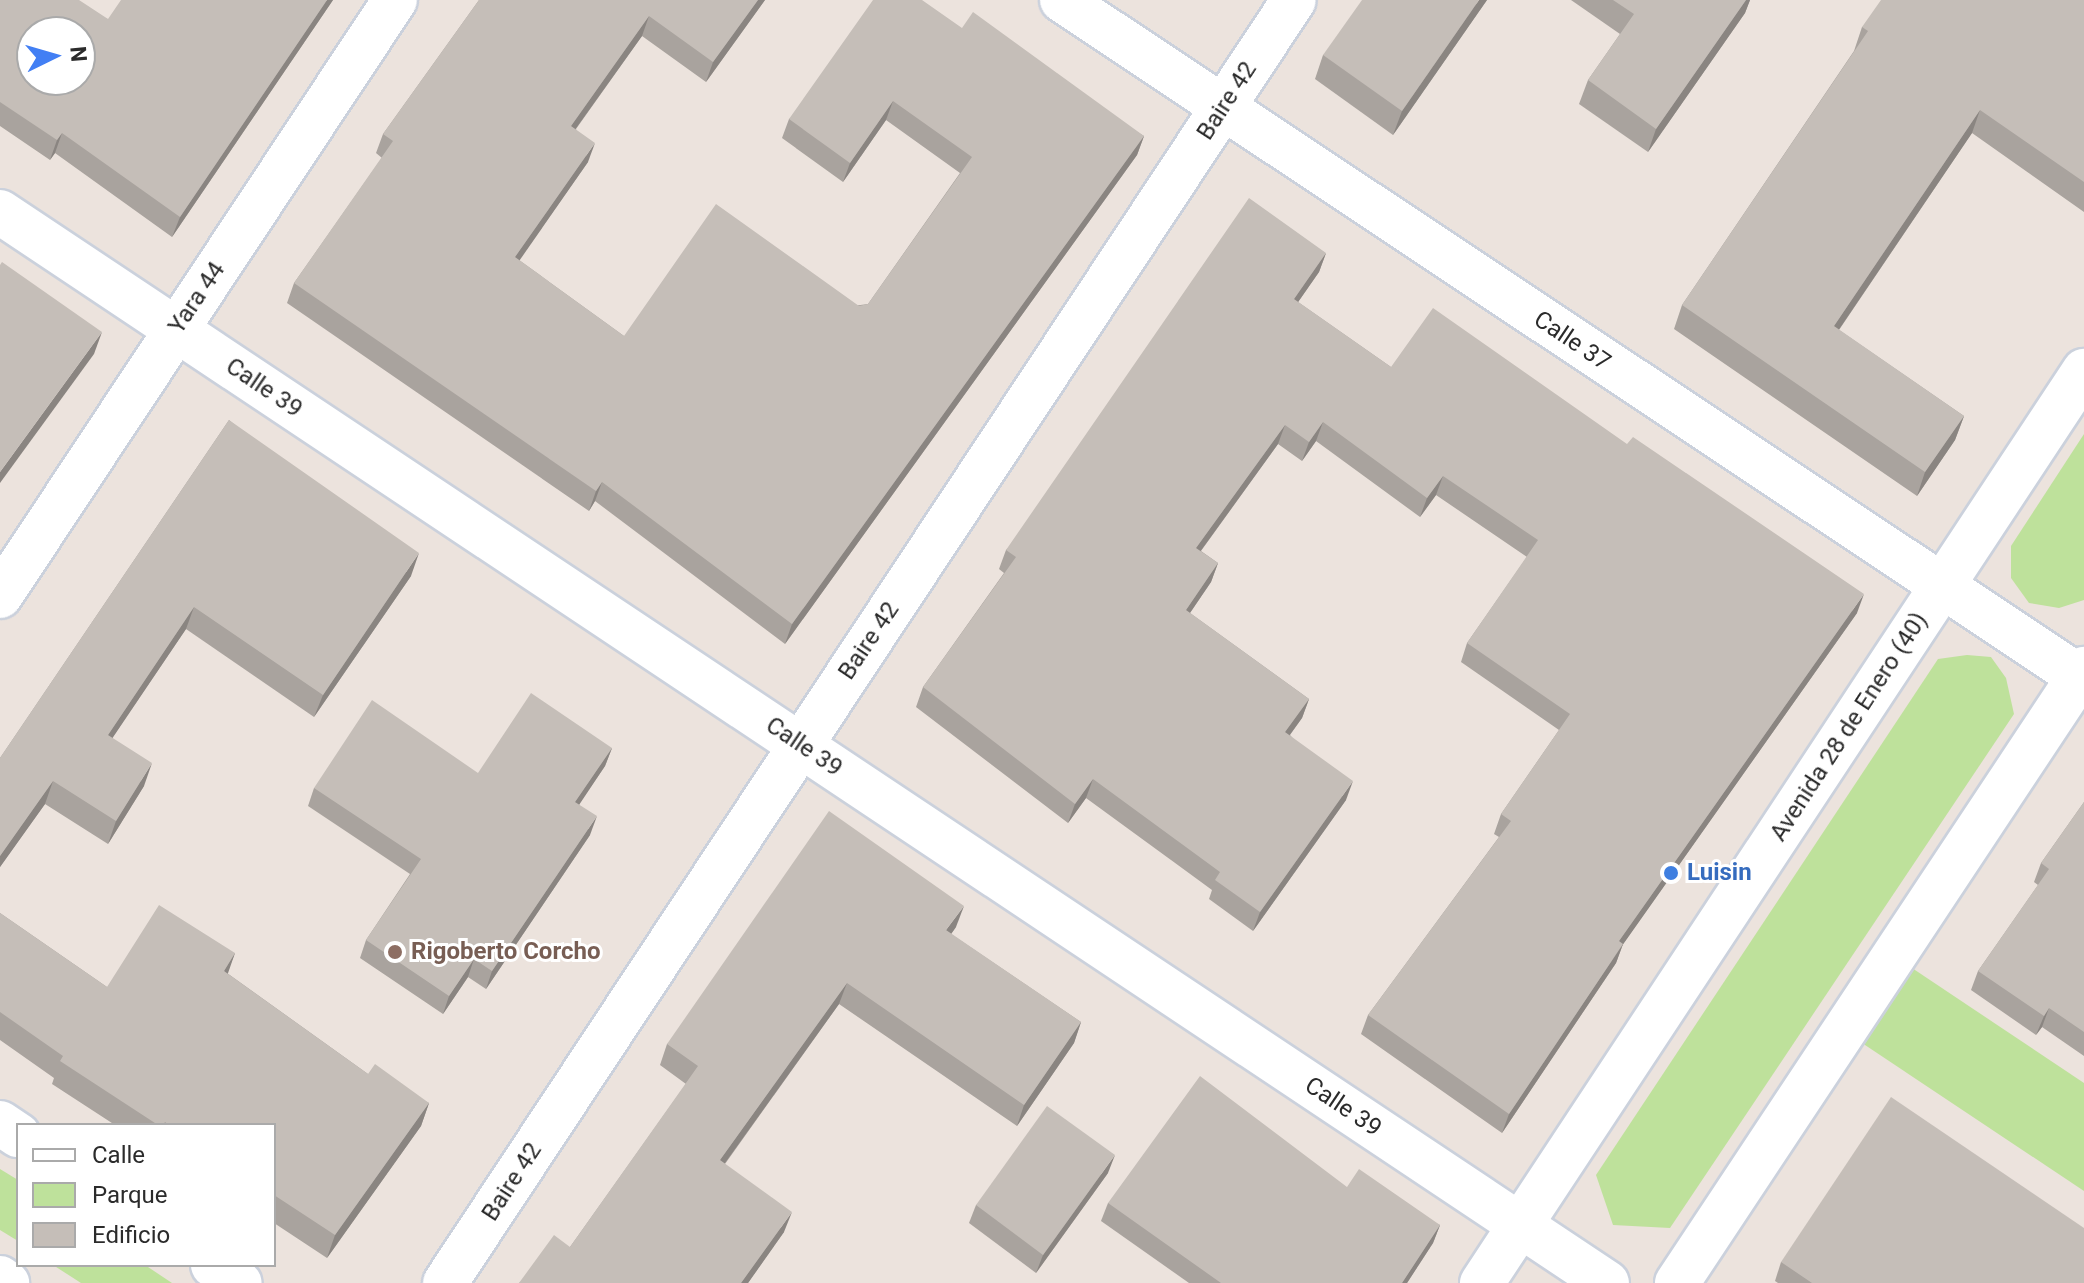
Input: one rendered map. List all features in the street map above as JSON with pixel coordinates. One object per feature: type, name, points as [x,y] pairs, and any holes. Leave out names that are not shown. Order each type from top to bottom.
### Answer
[{"type":"street","name":"Yara 44","points":[[0,596],[395,0]]},
{"type":"street","name":"Calle 37","points":[[1062,0],[1941,587],[2082,676]]},
{"type":"street","name":"Baire 42","points":[[445,1283],[1294,0]]},
{"type":"street","name":"Calle 39","points":[[0,212],[1607,1283]]},
{"type":"street","name":"Avenida 28 de Enero (40)","points":[[1482,1283],[2084,371]]},
{"type":"street","points":[[1677,1283],[2082,676]]},
{"type":"street","points":[[216,1267],[240,1283]]},
{"type":"street","points":[[0,1278],[7,1283]]},
{"type":"green space","points":[[2084,434],[2084,600],[2059,608],[2029,603],[2011,578],[2011,546]]},
{"type":"green space","points":[[1967,655],[1991,657],[2006,678],[2014,714],[1670,1228],[1613,1225],[1596,1175],[1938,659]]},
{"type":"green space","points":[[1912,968],[2084,1083],[2084,1191],[1862,1043]]},
{"type":"green space","points":[[0,1169],[16,1179],[16,1240],[0,1230]]},
{"type":"green space","points":[[56,1267],[148,1267],[172,1283],[81,1283]]},
{"type":"building","points":[[0,0],[79,0],[108,19],[121,0],[327,0],[180,217],[62,133],[57,140],[0,102]]},
{"type":"building","points":[[479,0],[758,0],[713,62],[649,16],[571,126],[595,143],[515,257],[624,336],[716,204],[859,306],[868,304],[972,157],[893,101],[850,163],[789,119],[873,0],[922,0],[962,28],[973,12],[1144,136],[792,624],[602,482],[596,491],[294,283],[393,141],[383,134]]},
{"type":"building","points":[[1362,0],[1479,0],[1402,111],[1323,55]]},
{"type":"building","points":[[1613,0],[1746,0],[1656,129],[1588,80],[1634,14]]},
{"type":"building","points":[[1881,0],[2084,0],[2084,182],[1980,110],[1834,326],[1964,416],[1925,472],[1682,305],[1868,31],[1862,27]]},
{"type":"building","points":[[1249,198],[1326,253],[1294,299],[1391,367],[1433,308],[1627,444],[1633,437],[1864,594],[1619,941],[1623,944],[1509,1114],[1368,1015],[1511,821],[1501,814],[1570,714],[1467,643],[1538,540],[1443,476],[1427,498],[1323,422],[1309,442],[1285,425],[1196,548],[1218,563],[1186,610],[1309,699],[1285,732],[1353,781],[1260,912],[1215,880],[1220,872],[1093,779],[1075,804],[923,687],[1016,557],[1006,550]]},
{"type":"building","points":[[2,262],[102,332],[0,472],[0,265]]},
{"type":"building","points":[[229,420],[419,553],[323,695],[194,607],[108,735],[152,763],[116,821],[53,781],[0,856],[0,758]]},
{"type":"building","points":[[531,693],[612,748],[575,802],[597,816],[492,971],[474,959],[449,996],[366,940],[421,859],[314,788],[372,700],[478,773]]},
{"type":"building","points":[[2084,802],[2084,1032],[2049,1008],[2044,1016],[1978,971],[2049,869],[2041,863]]},
{"type":"building","points":[[829,811],[964,906],[946,930],[1081,1022],[1024,1105],[847,983],[720,1160],[792,1212],[741,1283],[519,1283],[554,1235],[570,1247],[698,1066],[667,1044]]},
{"type":"building","points":[[159,905],[235,953],[224,971],[368,1074],[375,1064],[429,1103],[335,1235],[276,1196],[276,1123],[155,1123],[60,1061],[63,1056],[0,1012],[0,913],[107,987]]},
{"type":"building","points":[[1200,1076],[1347,1187],[1359,1169],[1440,1225],[1402,1283],[1221,1283],[1108,1203]]},
{"type":"building","points":[[1891,1097],[2084,1228],[2084,1283],[1812,1283],[1781,1262]]},
{"type":"building","points":[[1047,1106],[1115,1155],[1043,1255],[976,1205]]},
{"type":"place","name":"Luisin","points":[[1671,873]]},
{"type":"place","name":"Rigoberto Corcho","points":[[395,952]]}]
